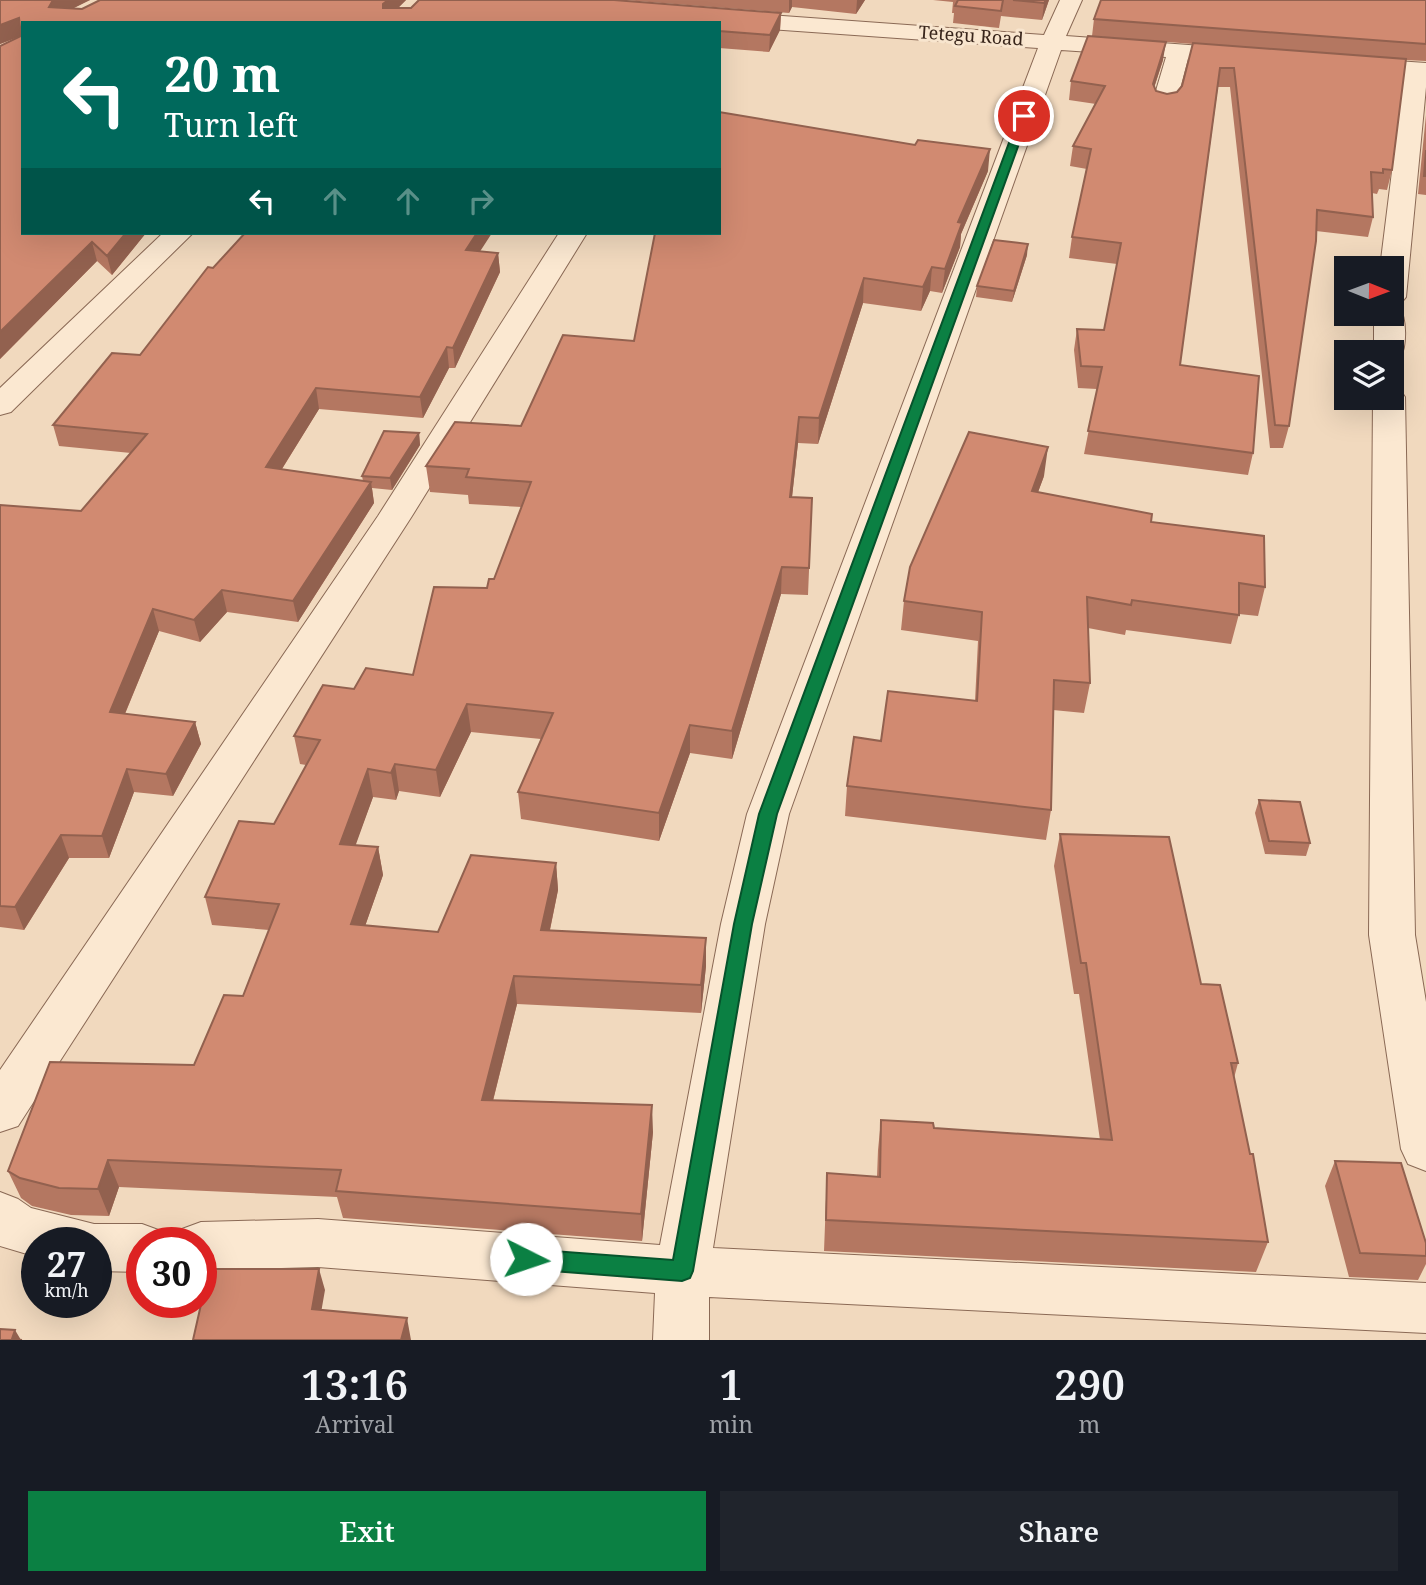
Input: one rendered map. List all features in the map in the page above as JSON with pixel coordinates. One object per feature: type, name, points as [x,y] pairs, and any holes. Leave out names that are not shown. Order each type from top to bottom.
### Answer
[{"type":"street","points":[[681,1340],[682,1271],[743,924],[768,814],[929,369],[1052,42],[1071,0]]},
{"type":"street","name":"Tetegu Road","points":[[707,20],[1263,58]]},
{"type":"street","points":[[1164,104],[1179,51]]},
{"type":"street","points":[[1332,63],[1421,70],[1396,256]]},
{"type":"street","points":[[0,405],[177,235]]},
{"type":"street","points":[[0,1111],[395,516],[572,235]]},
{"type":"street","points":[[1389,410],[1409,936],[1426,1149]]},
{"type":"street","points":[[0,1215],[21,1230]]},
{"type":"street","points":[[217,1246],[318,1243],[682,1271],[1426,1308]]},
{"type":"building","points":[[0,0],[53,0],[49,7],[82,9],[100,0],[388,0],[383,4],[383,8],[411,8],[419,0],[614,0],[781,13],[770,35],[721,31],[721,21],[21,21],[21,36],[19,18],[0,25]]},
{"type":"building","points":[[958,0],[1003,0],[1001,11],[955,6]]},
{"type":"building","points":[[1013,0],[1046,0],[1044,3]]},
{"type":"building","points":[[1101,0],[1426,0],[1426,44],[1094,19]]},
{"type":"building","points":[[21,36],[21,235],[124,235],[107,256],[92,242],[0,332],[0,46]]},
{"type":"building","points":[[1088,36],[1166,42],[1153,84],[1156,91],[1167,94],[1177,92],[1182,86],[1193,43],[1406,59],[1392,170],[1383,169],[1383,173],[1371,172],[1373,217],[1317,210],[1316,241],[1289,426],[1275,425],[1234,68],[1220,68],[1180,365],[1259,376],[1253,453],[1088,431],[1102,367],[1081,366],[1077,329],[1104,330],[1121,243],[1072,237],[1091,149],[1073,146],[1105,86],[1071,81]]},
{"type":"building","points":[[721,112],[915,145],[918,140],[990,149],[958,222],[962,223],[945,269],[932,267],[923,287],[864,278],[819,418],[799,417],[790,497],[812,498],[809,568],[782,567],[732,731],[690,725],[659,813],[518,792],[553,713],[467,704],[436,770],[395,764],[391,773],[368,769],[340,844],[378,847],[351,924],[438,932],[471,855],[556,863],[541,930],[706,938],[701,985],[514,976],[482,1100],[652,1105],[641,1214],[336,1191],[341,1170],[108,1160],[98,1189],[59,1188],[20,1178],[8,1171],[50,1062],[194,1065],[224,995],[243,996],[279,904],[205,897],[239,821],[274,824],[320,740],[294,736],[323,685],[354,689],[366,668],[413,675],[434,587],[487,588],[489,579],[494,579],[531,482],[466,477],[469,469],[426,466],[455,422],[521,426],[563,335],[634,341],[655,235],[721,235]]},
{"type":"building","points":[[243,235],[476,235],[466,250],[498,253],[453,348],[447,347],[420,397],[316,388],[266,467],[371,482],[293,601],[222,590],[194,620],[153,609],[110,712],[195,722],[166,774],[127,769],[102,836],[61,835],[15,907],[0,906],[0,505],[81,511],[147,434],[53,425],[112,353],[140,355],[208,267],[213,268]]},
{"type":"building","points":[[994,240],[1028,244],[1014,291],[977,286]]},
{"type":"building","points":[[384,431],[419,433],[390,478],[362,476]]},
{"type":"building","points":[[969,432],[1048,447],[1032,491],[1152,514],[1151,522],[1264,536],[1265,587],[1239,583],[1239,615],[1132,600],[1131,605],[1087,597],[1090,683],[1054,680],[1051,810],[847,786],[854,737],[881,741],[888,691],[977,701],[982,612],[904,601],[910,567]]},
{"type":"building","points":[[1259,800],[1300,802],[1310,843],[1269,841]]},
{"type":"building","points":[[1060,834],[1169,837],[1201,984],[1220,985],[1238,1063],[1231,1063],[1250,1154],[1253,1154],[1268,1242],[826,1220],[827,1173],[880,1177],[881,1120],[933,1123],[934,1128],[1112,1140],[1086,963],[1081,963]]},
{"type":"building","points":[[1335,1161],[1401,1163],[1426,1243],[1426,1256],[1360,1253]]},
{"type":"building","points":[[217,1269],[319,1269],[312,1309],[407,1318],[401,1340],[193,1340],[198,1318],[217,1318]]},
{"type":"building","points":[[0,1329],[15,1330],[12,1339],[22,1340],[0,1340]]},
{"type":"route","points":[[526,1259],[682,1271],[743,924],[768,814],[948,316],[1024,116]]}]
